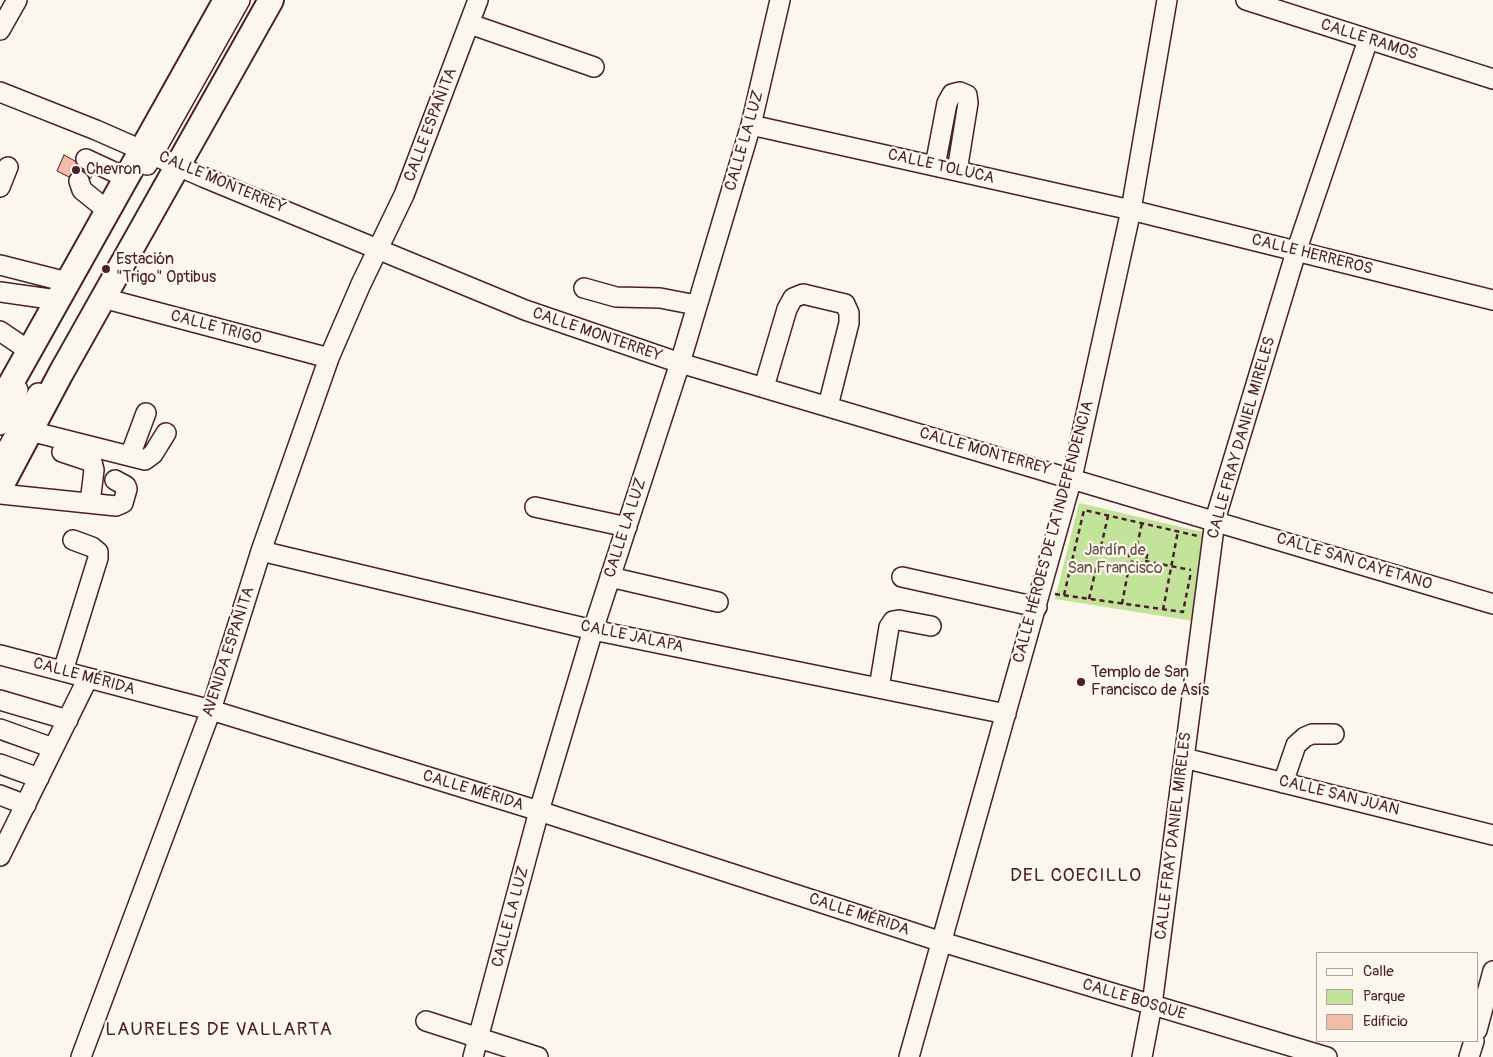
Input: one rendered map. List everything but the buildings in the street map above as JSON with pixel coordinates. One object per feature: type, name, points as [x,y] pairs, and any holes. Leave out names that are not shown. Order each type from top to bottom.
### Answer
[{"type":"main road","points":[[1,481],[103,298],[226,0]]},
{"type":"main road","points":[[0,403],[28,350],[127,178],[161,158],[271,0]]},
{"type":"street","points":[[0,30],[17,0]]},
{"type":"street","points":[[115,480],[126,486],[124,503],[116,506],[29,496],[1,481],[240,0]]},
{"type":"street","points":[[0,425],[42,346],[259,0]]},
{"type":"street","name":"CALLE ESPAÑITA","points":[[380,249],[404,194],[478,0]]},
{"type":"street","name":"CALLE LA LUZ","points":[[473,1057],[539,811],[593,630],[680,363],[751,125],[780,0]]},
{"type":"street","name":"CALLE HÉROES DE LA INDEPENDENCIA","points":[[909,1057],[1038,607],[1072,478],[1131,210],[1167,0]]},
{"type":"street","name":"CALLE RAMOS","points":[[1246,0],[1493,78]]},
{"type":"street","points":[[470,24],[594,67]]},
{"type":"street","name":"CALLE FRAY DANIEL MIRELES","points":[[1142,1057],[1152,1005],[1216,520],[1296,252],[1368,40]]},
{"type":"street","name":"CALLE MONTERREY","points":[[0,92],[96,130],[525,310],[680,363],[1216,520]]},
{"type":"street","points":[[935,166],[947,103],[952,94],[960,92],[967,94],[968,103],[957,171]]},
{"type":"street","name":"CALLE TOLUCA","points":[[751,125],[1131,210]]},
{"type":"street","points":[[96,130],[83,168],[82,190],[108,212]]},
{"type":"street","points":[[0,187],[8,167]]},
{"type":"street","points":[[83,168],[127,178]]},
{"type":"street","name":"CALLE HERREROS","points":[[1131,210],[1493,300]]},
{"type":"street","name":"AVENIDA ESPAÑITA","points":[[81,1057],[211,710],[261,551],[330,358],[361,284],[380,249]]},
{"type":"street","points":[[0,265],[62,291]]},
{"type":"street","points":[[584,288],[616,297],[660,298],[696,306]]},
{"type":"street","points":[[0,292],[62,291]]},
{"type":"street","points":[[764,388],[786,309],[793,298],[803,294],[845,304],[849,313],[848,323],[828,406]]},
{"type":"street","name":"CALLE TRIGO","points":[[103,298],[330,358]]},
{"type":"street","points":[[0,331],[28,350]]},
{"type":"street","points":[[130,456],[146,413]]},
{"type":"street","points":[[27,436],[145,460],[150,458],[166,433]]},
{"type":"street","points":[[27,436],[92,462],[94,470],[90,503]]},
{"type":"street","points":[[536,507],[626,527]]},
{"type":"street","name":"CALLE SAN CAYETANO","points":[[1216,520],[1493,604]]},
{"type":"street","points":[[63,671],[98,558],[98,552],[92,547],[73,540]]},
{"type":"street","name":"CALLE JALAPA","points":[[261,551],[593,630],[1006,714]]},
{"type":"street","points":[[902,577],[1038,607]]},
{"type":"street","points":[[610,578],[718,602]]},
{"type":"street","points":[[879,688],[889,627],[893,621],[899,620],[931,626]]},
{"type":"street","name":"CALLE MÉRIDA","points":[[0,654],[211,710],[539,811],[942,942]]},
{"type":"street","points":[[2,849],[26,805],[88,678]]},
{"type":"street","points":[[0,700],[68,720]]},
{"type":"street","points":[[0,728],[54,748]]},
{"type":"street","points":[[1283,783],[1296,746],[1305,737],[1312,734],[1334,734]]},
{"type":"street","name":"CALLE SAN JUAN","points":[[1184,758],[1493,835]]},
{"type":"street","points":[[0,764],[39,778]]},
{"type":"street","points":[[0,795],[26,805]]},
{"type":"street","name":"CALLE BOSQUE","points":[[942,942],[1327,1057]]},
{"type":"street","points":[[1478,1026],[1493,970]]},
{"type":"street","points":[[426,1021],[538,1057]]},
{"type":"street","points":[[1469,1057],[1474,1042]]},
{"type":"path","points":[[1193,561],[1182,612],[1064,595],[1084,510],[1198,536],[1196,544]]},
{"type":"path","points":[[1089,599],[1108,516]]},
{"type":"path","points":[[1122,604],[1130,560],[1129,554],[1137,546],[1142,523]]},
{"type":"path","points":[[1163,610],[1178,531]]},
{"type":"path","points":[[1137,546],[1145,550],[1145,561]]},
{"type":"path","points":[[1101,549],[1129,554]]},
{"type":"path","points":[[1130,560],[1138,564],[1145,561],[1191,570]]},
{"type":"green space","name":"Jardín de San Francisco","points":[[1079,503],[1207,533],[1193,621],[1055,599]]},
{"type":"place","name":"Chevron","points":[[76,170]]},
{"type":"place","name":"Estación \"Trigo\" Optibus","points":[[106,269]]},
{"type":"place","name":"Templo de San Francisco de Asís","points":[[1081,682]]},
{"type":"district","name":"DEL COECILLO","points":[[1076,876]]},
{"type":"district","name":"LAURELES DE VALLARTA","points":[[219,1030]]}]
